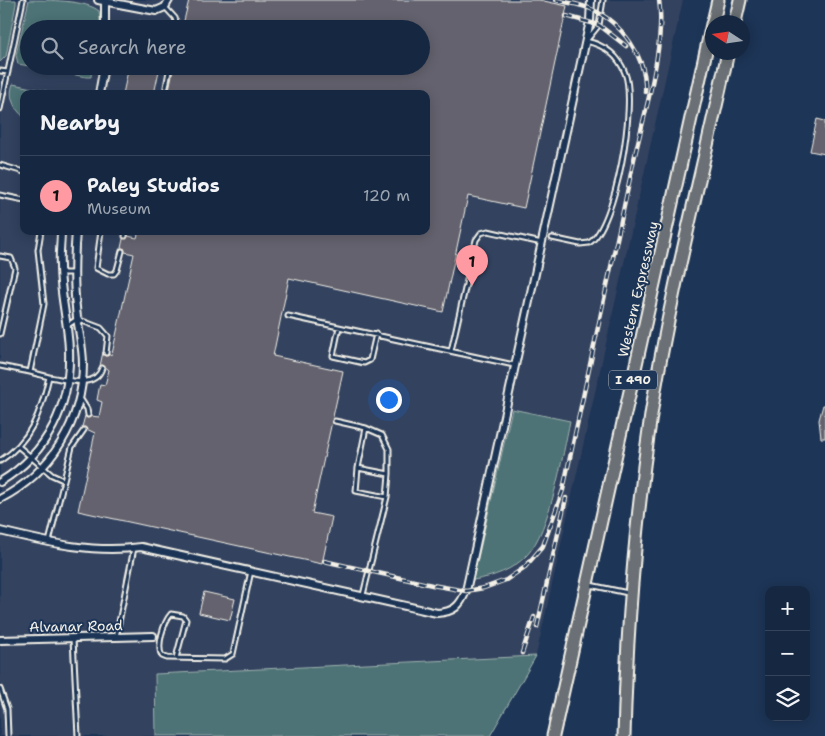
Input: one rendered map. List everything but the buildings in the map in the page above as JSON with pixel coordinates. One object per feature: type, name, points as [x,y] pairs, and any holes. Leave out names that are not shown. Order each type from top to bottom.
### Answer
[{"type":"highway","name":"Western Expressway","points":[[715,15],[718,0]]},
{"type":"highway","points":[[737,15],[740,0]]},
{"type":"highway","name":"Western Expressway","points":[[553,736],[705,59]]},
{"type":"highway","name":"I 490","points":[[624,735],[630,593],[640,499],[660,367],[726,60]]},
{"type":"street","points":[[98,0],[156,11],[165,7],[169,0]]},
{"type":"street","points":[[0,532],[49,542],[121,550],[141,547],[363,595],[436,613],[448,612],[456,608],[466,590],[586,41],[592,9],[591,0]]},
{"type":"street","points":[[105,2],[105,20]]},
{"type":"street","points":[[100,90],[102,75]]},
{"type":"street","points":[[0,482],[15,474],[32,458],[51,432],[64,400],[68,380],[66,326],[60,269],[61,235]]},
{"type":"street","points":[[0,499],[18,488],[43,467],[66,434],[80,398],[83,381],[82,343],[77,319],[74,273],[76,235]]},
{"type":"street","name":"Alvanar Road","points":[[0,640],[153,636]]},
{"type":"lane","points":[[0,109],[23,0]]},
{"type":"lane","points":[[552,238],[580,244],[589,243],[598,233],[611,207],[629,117],[628,86],[621,64],[606,48],[586,41],[600,24],[603,0]]},
{"type":"lane","points":[[165,7],[176,20]]},
{"type":"lane","points":[[0,71],[8,72]]},
{"type":"lane","points":[[166,87],[168,75]]},
{"type":"lane","points":[[0,171],[1,165],[20,171]]},
{"type":"lane","points":[[0,195],[20,199]]},
{"type":"lane","points":[[451,351],[476,240],[482,233],[488,231],[542,243]]},
{"type":"lane","points":[[30,372],[44,304],[38,250],[40,235]]},
{"type":"lane","points":[[100,235],[96,268],[108,274],[114,274],[117,270],[122,251]]},
{"type":"lane","points":[[0,256],[11,258],[15,268],[0,334]]},
{"type":"lane","points":[[60,269],[64,274],[74,273]]},
{"type":"lane","points":[[288,316],[515,365]]},
{"type":"lane","points":[[66,326],[77,319],[105,331],[108,342],[106,353]]},
{"type":"lane","points":[[339,326],[333,356],[364,363],[370,360],[376,334]]},
{"type":"lane","points":[[0,366],[68,380],[83,381],[98,377],[102,368]]},
{"type":"lane","points":[[0,462],[19,447],[37,419],[49,376]]},
{"type":"lane","points":[[80,398],[87,409],[88,415]]},
{"type":"lane","points":[[335,421],[366,428],[382,435],[389,449],[387,498],[363,595]]},
{"type":"lane","points":[[366,428],[358,468],[356,491],[387,498]]},
{"type":"lane","points":[[49,542],[72,446],[84,430]]},
{"type":"lane","points":[[19,447],[43,467],[63,480]]},
{"type":"lane","points":[[358,468],[389,474]]},
{"type":"lane","points":[[116,638],[134,548]]},
{"type":"lane","points":[[176,658],[186,620],[184,616],[171,614],[168,618],[160,646],[162,656],[176,658],[225,659],[233,654],[251,571]]},
{"type":"lane","points":[[587,585],[630,593]]},
{"type":"lane","points":[[153,636],[162,637]]},
{"type":"lane","points":[[72,639],[78,736]]},
{"type":"lane","points":[[0,689],[7,709],[8,736]]},
{"type":"shaded area","points":[[0,0],[683,0],[536,656],[155,674],[156,736],[0,736],[0,644],[154,640],[153,632],[0,636]]},
{"type":"green space","points":[[0,0],[16,0],[16,4],[6,56],[0,62]]},
{"type":"green space","points":[[29,0],[46,0],[66,1],[93,7],[99,11],[100,20],[24,20]]},
{"type":"green space","points":[[20,38],[20,64],[18,64],[16,55]]},
{"type":"green space","points":[[76,75],[91,75],[91,77]]},
{"type":"green space","points":[[13,84],[41,90],[20,90],[20,113],[13,102]]},
{"type":"green space","points":[[512,409],[570,421],[559,472],[549,511],[535,544],[527,555],[515,565],[502,572],[473,580]]},
{"type":"green space","points":[[536,656],[490,736],[156,736],[155,674]]},
{"type":"railway","points":[[556,0],[591,9],[613,23],[622,32],[637,54],[642,67],[645,79],[645,92]]},
{"type":"railway","points":[[324,561],[466,591],[484,588],[506,580],[525,567],[543,546],[563,490],[652,82],[659,38],[659,0]]},
{"type":"railway","points":[[566,16],[599,25],[626,46]]},
{"type":"railway","points":[[537,627],[566,498]]},
{"type":"railway","points":[[522,653],[534,617]]},
{"type":"place","name":"Paley Studios","points":[[472,286]]}]
